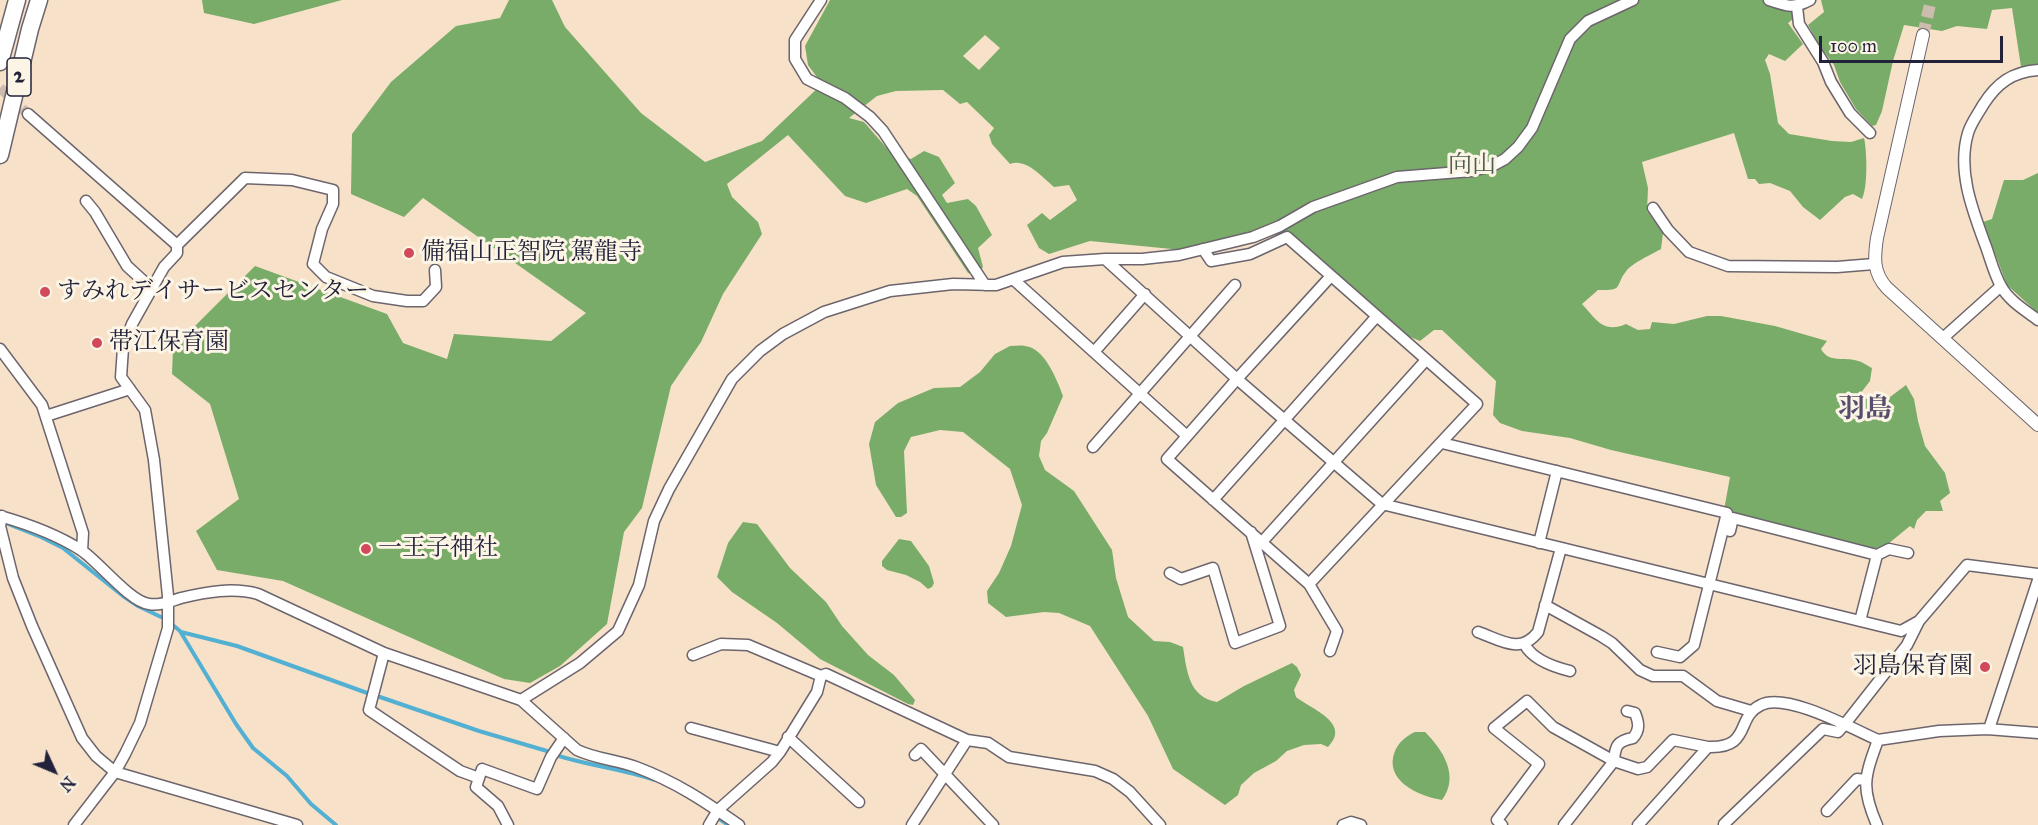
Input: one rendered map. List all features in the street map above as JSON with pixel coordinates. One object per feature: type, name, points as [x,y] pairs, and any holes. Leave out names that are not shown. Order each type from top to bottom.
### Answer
[{"type":"highway","name":"2","points":[[0,62],[17,0]]},
{"type":"highway","name":"2","points":[[0,155],[39,0]]},
{"type":"street","points":[[820,0],[795,40],[795,59],[807,79],[845,98],[870,117],[883,131],[985,285]]},
{"type":"street","points":[[520,700],[580,663],[618,632],[639,585],[654,521],[669,489],[732,379],[760,351],[783,334],[824,312],[891,291],[953,284],[996,285],[1063,262],[1179,255],[1253,237],[1280,226],[1313,207],[1397,177],[1472,171],[1492,166],[1505,159],[1518,147],[1532,128],[1570,39],[1588,21],[1633,0]]},
{"type":"street","points":[[1769,0],[1797,7],[1810,0]]},
{"type":"street","points":[[1797,7],[1799,24],[1823,62],[1836,89],[1850,113],[1870,133]]},
{"type":"street","points":[[1923,35],[1877,238],[1874,264],[1881,281],[1887,288],[2038,425]]},
{"type":"street","points":[[2038,70],[2017,73],[1998,84],[1969,131],[1965,146],[1969,200],[2001,286],[2014,302],[2038,320]]},
{"type":"street","points":[[28,114],[177,245]]},
{"type":"street","points":[[74,825],[115,772],[140,723],[168,628],[168,603],[154,460],[145,410],[121,377],[123,348],[132,324],[164,267],[177,254],[177,245],[244,178],[292,180],[333,190],[333,204],[322,229],[313,264],[326,277],[374,296],[423,301],[436,287],[435,270]]},
{"type":"street","points":[[86,201],[127,266],[151,288]]},
{"type":"street","points":[[1653,208],[1668,230],[1689,252],[1728,266],[1837,267],[1874,264]]},
{"type":"street","points":[[1203,249],[1211,261],[1250,254],[1287,237],[1477,404],[1309,584]]},
{"type":"street","points":[[1105,259],[1237,379],[1382,504],[1901,631],[1919,621]]},
{"type":"street","points":[[1330,651],[1337,632],[1309,584],[1167,459],[1331,276]]},
{"type":"street","points":[[1014,280],[1187,435]]},
{"type":"street","points":[[1093,447],[1235,285]]},
{"type":"street","points":[[1943,338],[2001,286]]},
{"type":"street","points":[[1094,352],[1145,294]]},
{"type":"street","points":[[1213,500],[1377,316]]},
{"type":"street","points":[[0,349],[42,405],[83,533],[82,551]]},
{"type":"street","points":[[1262,542],[1426,360]]},
{"type":"street","points":[[46,416],[130,389]]},
{"type":"street","points":[[1442,443],[1727,513],[1713,585]]},
{"type":"street","points":[[1539,543],[1557,471]]},
{"type":"street","points":[[297,825],[115,772],[96,756],[82,738],[32,626],[13,578],[0,526],[1,516],[54,535],[82,551],[141,601],[149,604],[168,603],[180,598],[214,592],[243,590],[258,594],[384,653],[520,700],[577,750],[587,755],[632,766],[677,784],[739,825]]},
{"type":"street","points":[[1657,652],[1680,657],[1694,645],[1733,518],[1877,555],[1889,549],[1908,553]]},
{"type":"street","points":[[1170,573],[1181,579],[1212,568],[1235,643],[1280,627],[1251,532]]},
{"type":"street","points":[[1479,632],[1516,646],[1525,645],[1532,640],[1538,632],[1561,548]]},
{"type":"street","points":[[1860,621],[1877,555]]},
{"type":"street","points":[[1724,824],[1823,729],[1838,732],[1907,645],[1919,621],[1967,565],[2038,574]]},
{"type":"street","points":[[1989,729],[2038,580]]},
{"type":"street","points":[[1545,605],[1612,643],[1640,670],[1653,676],[1683,676],[1716,700],[1751,711]]},
{"type":"street","points":[[693,655],[721,644],[748,645],[821,676],[826,674],[967,740],[988,743],[1009,757],[1095,771],[1113,779],[1130,792],[1160,825]]},
{"type":"street","points":[[1525,645],[1530,654],[1559,669],[1570,671]]},
{"type":"street","points":[[384,653],[369,710],[460,771],[479,778]]},
{"type":"street","points":[[709,825],[718,810],[772,762],[780,752],[817,692],[821,676]]},
{"type":"street","points":[[1502,825],[1497,820],[1539,764],[1494,728],[1527,701],[1553,727],[1614,761],[1638,769],[1647,767],[1673,740],[1722,748],[1740,735],[1751,711],[1762,704],[1777,701],[1845,724],[1878,740],[1939,731],[1989,729],[2038,734]]},
{"type":"street","points":[[1564,825],[1614,761],[1617,745],[1637,734],[1639,724],[1635,713],[1627,711]]},
{"type":"street","points":[[691,728],[780,752]]},
{"type":"street","points":[[788,737],[859,802]]},
{"type":"street","points":[[508,825],[498,806],[476,787],[482,769],[537,789],[551,757],[564,738]]},
{"type":"street","points":[[912,825],[967,740]]},
{"type":"street","points":[[1877,825],[1868,803],[1866,780],[1878,740]]},
{"type":"street","points":[[1638,825],[1708,747]]},
{"type":"street","points":[[915,755],[921,749],[993,825]]},
{"type":"street","points":[[1827,811],[1857,779],[1866,780]]},
{"type":"street","points":[[1342,825],[1351,822],[1361,825]]},
{"type":"green space","points":[[202,0],[342,0],[254,24],[204,13]]},
{"type":"green space","name":"向山","points":[[509,0],[552,0],[565,27],[641,113],[705,162],[762,141],[822,84],[808,65],[805,46],[830,0],[1817,0],[1788,23],[1803,44],[1785,61],[1769,54],[1765,60],[1770,74],[1778,123],[1789,134],[1832,141],[1851,142],[1864,138],[1866,169],[1862,199],[1853,194],[1845,197],[1820,220],[1803,207],[1790,191],[1770,183],[1759,184],[1755,179],[1748,179],[1734,133],[1642,162],[1648,188],[1647,211],[1663,233],[1661,249],[1630,267],[1616,288],[1598,290],[1582,304],[1596,320],[1611,327],[1626,324],[1638,330],[1650,329],[1652,322],[1674,324],[1707,316],[1721,316],[1775,326],[1827,341],[1821,349],[1824,354],[1833,358],[1862,362],[1872,368],[1870,381],[1860,394],[1878,406],[1906,385],[1914,399],[1925,446],[1945,473],[1950,493],[1940,501],[1943,511],[1926,511],[1917,520],[1914,529],[1910,526],[1888,544],[1874,549],[1724,510],[1730,477],[1611,450],[1570,438],[1522,431],[1500,423],[1493,415],[1496,381],[1442,330],[1434,330],[1420,341],[1403,334],[1276,224],[1251,234],[1182,250],[1090,241],[1049,254],[1039,248],[1027,225],[1042,213],[1050,220],[1077,200],[1069,185],[1054,187],[1028,166],[1010,164],[992,144],[989,135],[994,128],[967,102],[960,104],[943,90],[896,91],[877,96],[849,118],[864,122],[891,153],[911,159],[924,151],[939,157],[955,183],[942,195],[947,203],[968,199],[976,206],[992,235],[978,248],[983,267],[975,275],[968,273],[917,196],[907,189],[866,203],[845,196],[788,135],[727,184],[732,197],[758,222],[762,234],[723,294],[701,342],[671,386],[642,508],[624,532],[607,624],[560,666],[530,683],[504,679],[283,581],[217,570],[196,531],[239,499],[210,404],[172,374],[173,348],[255,266],[387,314],[403,343],[447,359],[454,334],[551,341],[586,313],[423,198],[404,217],[351,194],[352,134],[391,82],[456,26],[500,18]],"holes":[[[985,35],[1000,48],[979,70],[963,56]]]},
{"type":"green space","points":[[1821,0],[2038,0],[2038,66],[2021,67],[2012,8],[1992,10],[1987,29],[1957,26],[1942,31],[1904,25],[1882,111],[1876,125],[1872,126],[1856,109],[1840,82],[1834,65],[1808,25],[1824,12]]},
{"type":"green space","points":[[2038,173],[2038,313],[2007,285],[1983,222],[1992,219],[2004,180],[2023,180]]},
{"type":"green space","points":[[1010,346],[1025,346],[1039,352],[1057,382],[1063,396],[1047,433],[1041,441],[1039,456],[1045,470],[1074,491],[1112,550],[1116,578],[1128,617],[1154,641],[1170,642],[1183,647],[1188,674],[1195,689],[1200,695],[1217,702],[1292,663],[1301,675],[1294,690],[1296,697],[1327,718],[1335,731],[1334,738],[1328,747],[1321,744],[1304,745],[1287,751],[1276,761],[1254,773],[1241,785],[1238,795],[1225,805],[1173,769],[1148,716],[1090,626],[1059,613],[1044,612],[1006,617],[988,603],[987,591],[999,573],[1011,546],[1022,505],[1010,469],[963,432],[940,430],[911,437],[904,451],[907,513],[896,517],[876,485],[869,444],[875,422],[898,403],[934,388],[960,387],[980,372],[995,354]]},
{"type":"green space","points":[[743,522],[757,524],[790,568],[826,602],[842,626],[868,655],[894,675],[915,700],[913,705],[820,659],[777,623],[732,592],[717,577],[728,543]]},
{"type":"green space","points":[[899,539],[911,541],[929,566],[934,583],[932,587],[928,589],[906,575],[887,570],[882,566],[882,561]]},
{"type":"green space","points":[[1415,732],[1425,732],[1438,747],[1447,764],[1449,782],[1442,800],[1423,795],[1405,785],[1394,770],[1395,751],[1403,740]]},
{"type":"waterway","points":[[8,524],[63,548],[123,596],[161,617]]},
{"type":"waterway","points":[[174,626],[180,631],[253,748],[287,776],[311,804],[336,825]]},
{"type":"waterway","points":[[181,632],[237,646],[370,694]]},
{"type":"waterway","points":[[380,697],[479,731],[547,751]]},
{"type":"waterway","points":[[559,756],[655,780]]},
{"type":"waterway","points":[[718,818],[728,825]]},
{"type":"tunnel","points":[[1923,35],[1931,0]]},
{"type":"tunnel","points":[[0,88],[28,114]]},
{"type":"place","name":"備福山正智院 駕龍寺","points":[[409,253]]},
{"type":"place","name":"すみれデイサービスセンター","points":[[45,292]]},
{"type":"place","name":"帯江保育園","points":[[97,343]]},
{"type":"place","name":"一王子神社","points":[[366,549]]},
{"type":"place","name":"羽島保育園","points":[[1985,667]]},
{"type":"district","name":"羽島","points":[[1865,410]]}]
